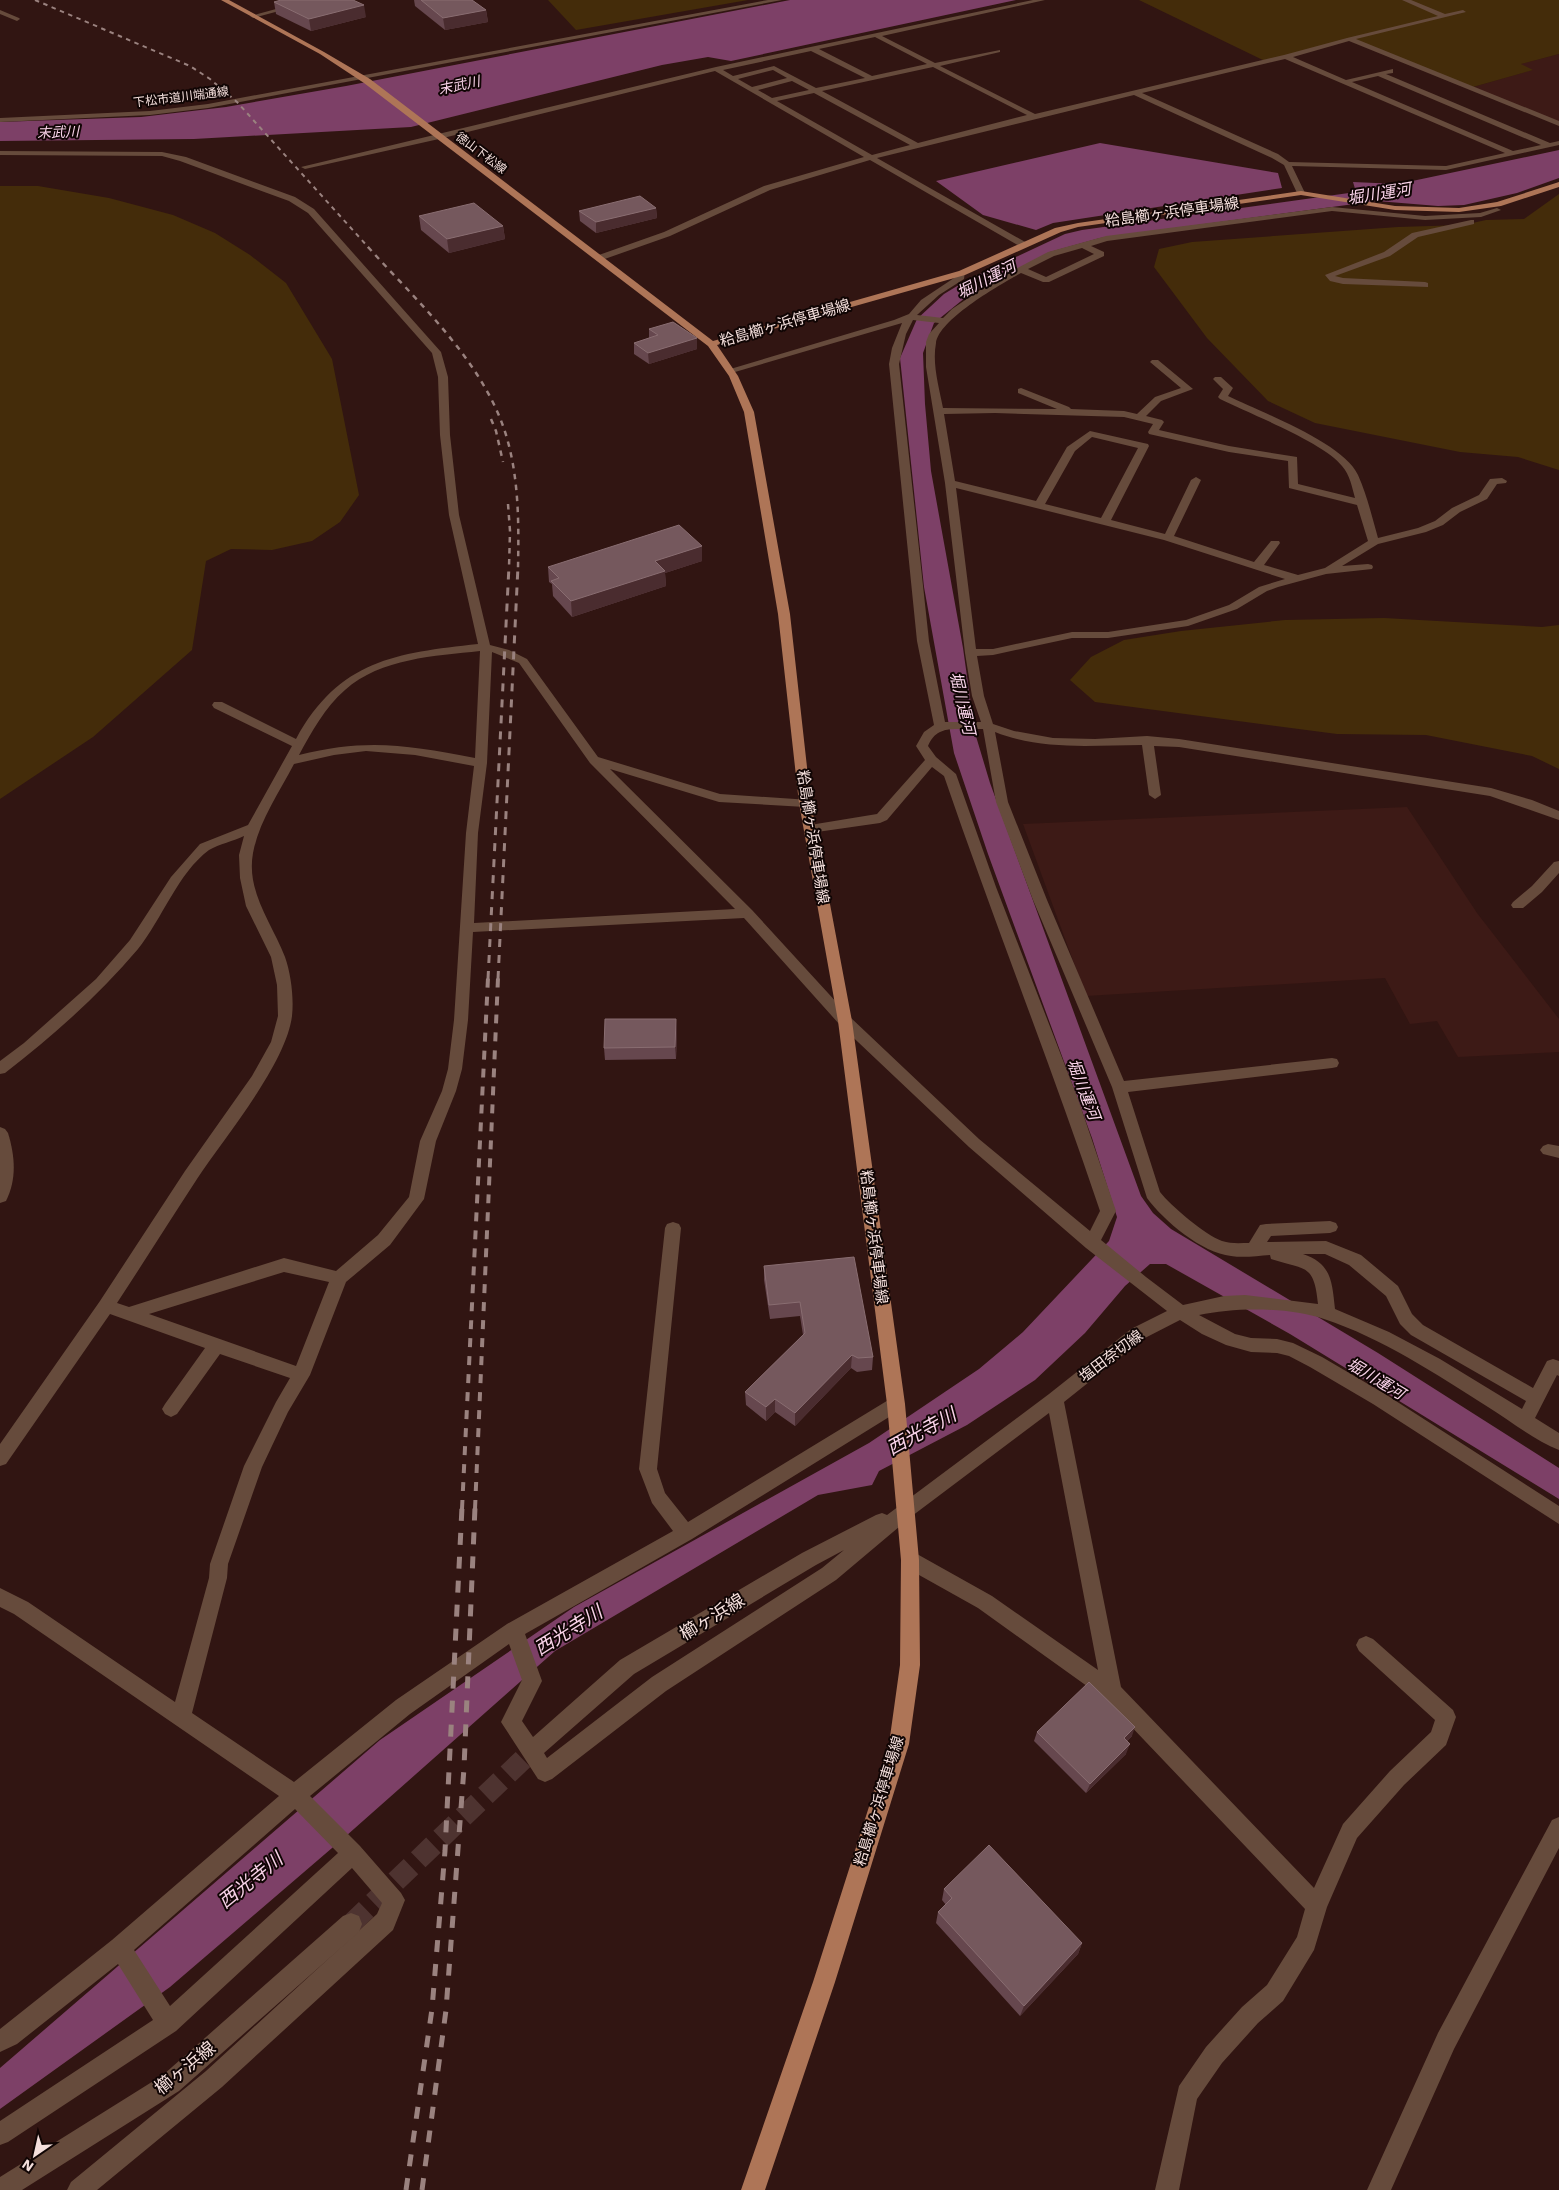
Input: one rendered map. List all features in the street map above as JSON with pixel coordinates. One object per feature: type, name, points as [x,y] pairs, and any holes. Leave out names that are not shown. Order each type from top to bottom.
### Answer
[{"type":"main road","name":"徳山下松線","points":[[224,0],[365,79],[711,344]]},
{"type":"main road","name":"粭島櫛ヶ浜停車場線","points":[[753,2190],[824,1982],[898,1744],[910,1665],[910,1560],[896,1404],[845,1021],[805,804],[781,595],[749,412],[742,390],[732,370],[711,344],[962,273],[1058,230],[1078,226],[1301,193],[1393,208],[1430,211],[1496,208],[1559,184]]},
{"type":"street","points":[[253,16],[317,0]]},
{"type":"street","name":"下松市道川端通線","points":[[0,120],[158,113],[232,102],[365,79],[779,0]]},
{"type":"street","points":[[305,167],[435,134],[716,69],[1042,0]]},
{"type":"street","points":[[1405,0],[1444,16]]},
{"type":"street","points":[[1424,8],[1436,6],[1455,13]]},
{"type":"street","points":[[0,12],[17,18]]},
{"type":"street","points":[[599,258],[667,234],[767,188],[872,157],[1034,116],[1286,57],[1349,39],[1463,12]]},
{"type":"street","points":[[875,35],[1034,116]]},
{"type":"street","points":[[1349,39],[1559,124]]},
{"type":"street","points":[[811,48],[870,78]]},
{"type":"street","points":[[771,100],[998,51]]},
{"type":"street","points":[[1286,57],[1509,151]]},
{"type":"street","points":[[1345,82],[1415,65]]},
{"type":"street","points":[[732,78],[774,68],[918,146]]},
{"type":"street","points":[[716,69],[1024,245]]},
{"type":"street","points":[[1379,74],[1545,144],[1559,138]]},
{"type":"street","points":[[752,89],[795,78]]},
{"type":"street","points":[[1136,93],[1275,156],[1287,164],[1301,193]]},
{"type":"street","points":[[1498,110],[1516,105]]},
{"type":"street","points":[[1448,125],[1489,113]]},
{"type":"street","points":[[1287,164],[1446,168],[1509,151],[1559,143]]},
{"type":"street","points":[[0,153],[162,154],[183,159],[292,199],[311,211],[436,352],[443,377],[445,435],[454,515],[485,647],[481,763],[472,833],[461,1020],[455,1069],[449,1092],[428,1141],[416,1199],[384,1240],[339,1278],[301,1375],[263,1444],[236,1510],[219,1564],[218,1578],[181,1716]]},
{"type":"street","points":[[1425,285],[1343,281],[1333,279],[1329,275],[1387,254],[1415,234],[1504,214],[1496,208],[1481,215],[1424,218],[1332,209],[1082,244],[1051,254],[1001,280],[942,320],[930,342],[931,367],[950,483],[970,653],[984,726],[1002,802],[1040,900],[1119,1087],[1153,1194],[1161,1205],[1183,1224],[1215,1246],[1231,1250],[1326,1247],[1355,1260],[1392,1292],[1406,1319],[1417,1330],[1536,1398]]},
{"type":"street","points":[[1022,270],[1046,280],[1101,254],[1082,244]]},
{"type":"street","points":[[943,727],[923,641],[894,364],[898,342],[913,315],[927,299],[962,276],[962,273]]},
{"type":"street","points":[[732,370],[897,322],[913,315],[942,320]]},
{"type":"street","points":[[1140,417],[1158,399],[1188,389],[1155,362]]},
{"type":"street","points":[[1218,379],[1228,388],[1223,397],[1327,447],[1345,462],[1353,474],[1374,542]]},
{"type":"street","points":[[1021,391],[1076,414]]},
{"type":"street","points":[[939,411],[995,410],[1124,414],[1140,417],[1159,422],[1153,432],[1230,449],[1293,459],[1293,486],[1362,503]]},
{"type":"street","points":[[1039,505],[1071,449],[1090,434],[1144,446],[1105,521]]},
{"type":"street","points":[[1168,538],[1196,480]]},
{"type":"street","points":[[1326,571],[1374,542],[1422,530],[1439,523],[1456,510],[1483,497],[1494,481],[1502,480]]},
{"type":"street","points":[[950,483],[1168,538],[1295,578]]},
{"type":"street","points":[[1256,567],[1275,544]]},
{"type":"street","points":[[970,653],[993,652],[1072,636],[1108,635],[1188,623],[1233,607],[1263,589],[1295,578],[1326,571],[1368,567]]},
{"type":"street","points":[[0,1458],[106,1306],[191,1175],[257,1080],[278,1042],[285,1016],[284,985],[278,957],[253,906],[247,878],[246,855],[252,828],[288,762],[321,710],[341,687],[362,674],[387,663],[428,653],[485,647],[505,652],[523,661],[594,760],[747,913],[845,1021],[974,1143],[1140,1282],[1181,1312],[1208,1329],[1232,1340],[1251,1345],[1277,1346],[1293,1350],[1316,1362],[1378,1399],[1559,1516]]},
{"type":"street","points":[[218,705],[299,745]]},
{"type":"street","points":[[1092,1243],[1108,1211],[1070,1099],[989,887],[950,774],[931,760],[922,746],[926,738],[943,727],[984,726],[1012,734],[1061,743],[1100,744],[1147,740],[1179,742],[1481,790],[1527,803],[1559,816]]},
{"type":"street","points":[[1147,740],[1155,795]]},
{"type":"street","points":[[288,762],[349,749],[368,748],[428,753],[481,763]]},
{"type":"street","points":[[594,760],[719,798],[805,804]]},
{"type":"street","points":[[810,829],[875,820],[882,817],[931,760]]},
{"type":"street","points":[[0,1069],[36,1040],[101,982],[135,943],[176,880],[205,847],[252,828]]},
{"type":"street","points":[[1518,905],[1537,889],[1559,865]]},
{"type":"street","points":[[467,928],[747,913]]},
{"type":"street","points":[[1119,1087],[1332,1063]]},
{"type":"street","points":[[0,1133],[6,1154],[7,1171],[0,1197]]},
{"type":"street","points":[[1254,1249],[1266,1230],[1330,1227]]},
{"type":"street","points":[[674,1228],[648,1469],[658,1497],[686,1533]]},
{"type":"street","points":[[1254,1249],[1302,1260],[1315,1266],[1324,1276],[1328,1313]]},
{"type":"street","points":[[129,1314],[284,1265],[339,1278]]},
{"type":"street","name":"塩田奈切線","points":[[906,1510],[1055,1399],[1137,1334],[1181,1312],[1224,1303],[1274,1303],[1328,1313],[1383,1337],[1434,1364],[1559,1442]]},
{"type":"street","points":[[106,1306],[301,1375]]},
{"type":"street","points":[[171,1409],[217,1345]]},
{"type":"street","points":[[1525,1420],[1553,1366],[1559,1369]]},
{"type":"street","points":[[1055,1399],[1112,1692]]},
{"type":"street","points":[[0,2041],[9,2036],[120,1948],[294,1795],[403,1707],[514,1630],[686,1533],[896,1404]]},
{"type":"street","points":[[514,1630],[532,1681],[511,1722],[545,1772],[659,1684],[829,1574],[906,1510]]},
{"type":"street","name":"櫛ヶ浜線","points":[[534,1749],[627,1667],[809,1559],[906,1510]]},
{"type":"street","points":[[910,1560],[985,1602],[1037,1637],[1112,1692],[1317,1906]]},
{"type":"street","points":[[0,1597],[21,1608],[294,1795],[353,1853],[394,1900],[385,1922],[214,2079],[79,2190]]},
{"type":"street","points":[[1173,2187],[1186,2094],[1214,2055],[1250,2015],[1275,1993],[1306,1942],[1317,1906],[1350,1830],[1398,1778],[1439,1738],[1446,1717],[1366,1645]]},
{"type":"street","points":[[1380,2190],[1446,2041],[1559,1827]]},
{"type":"street","points":[[0,2134],[168,2022],[353,1853]]},
{"type":"street","name":"櫛ヶ浜線","points":[[1,2190],[171,2083],[351,1924]]},
{"type":"street","points":[[120,1948],[168,2022]]},
{"type":"shaded area","points":[[548,0],[748,0],[576,30]]},
{"type":"shaded area","points":[[1139,0],[1559,0],[1559,54],[1521,64],[1533,70],[1473,87],[1349,39],[1267,62]]},
{"type":"shaded area","points":[[1559,54],[1559,123],[1473,87],[1532,70],[1520,64]]},
{"type":"shaded area","points":[[0,186],[38,186],[109,198],[173,215],[215,233],[250,255],[286,283],[332,359],[359,495],[340,522],[312,541],[272,550],[231,549],[206,561],[192,650],[93,737],[0,799]]},
{"type":"shaded area","points":[[1559,194],[1559,470],[1518,457],[1460,452],[1315,423],[1268,401],[1207,338],[1154,267],[1159,249],[1192,242],[1398,227],[1463,225],[1486,220],[1524,219]]},
{"type":"shaded area","points":[[1384,618],[1542,627],[1559,625],[1559,769],[1532,756],[1426,735],[1337,734],[1095,702],[1070,680],[1091,657],[1124,640],[1181,631],[1285,620]]},
{"type":"shaded area","points":[[1407,807],[1477,913],[1559,1019],[1559,1052],[1458,1057],[1437,1021],[1410,1024],[1385,978],[1086,996],[1023,824]]},
{"type":"water","name":"末武川","points":[[790,0],[1016,0],[731,61],[708,57],[662,65],[411,127],[194,139],[0,141],[0,122],[141,117],[226,107],[346,86]]},
{"type":"water","points":[[1100,143],[1278,173],[1282,188],[1053,223],[1036,230],[983,215],[936,181]]},
{"type":"water","points":[[1559,150],[1559,178],[1517,193],[1464,205],[1438,206],[1377,201],[1100,238],[1050,252],[971,293],[934,323],[923,353],[931,471],[963,648],[975,733],[990,783],[1141,1196],[1153,1213],[1171,1229],[1378,1353],[1559,1468],[1559,1499],[1290,1334],[1166,1264],[1150,1264],[1125,1286],[1085,1333],[1035,1380],[967,1425],[879,1471],[872,1485],[818,1495],[555,1651],[346,1836],[170,1987],[0,2109],[0,2068],[380,1740],[574,1607],[869,1443],[979,1369],[1023,1332],[1109,1241],[1117,1217],[1092,1138],[988,854],[954,753],[924,587],[900,358],[917,319],[944,294],[967,280],[1065,234],[1082,230],[1356,192],[1353,182],[1398,184]]},
{"type":"building","points":[[281,0],[353,0],[364,5],[309,19],[274,2]]},
{"type":"building","points":[[421,0],[472,0],[486,10],[443,18]]},
{"type":"building","points":[[640,196],[656,208],[596,222],[579,211]]},
{"type":"building","points":[[474,203],[503,226],[447,239],[419,216]]},
{"type":"building","points":[[673,322],[697,338],[648,353],[634,343],[658,335],[649,329]]},
{"type":"building","points":[[679,525],[702,546],[655,561],[665,571],[571,601],[551,581],[559,578],[548,567]]},
{"type":"building","points":[[605,1019],[676,1019],[675,1047],[604,1048]]},
{"type":"building","points":[[854,1257],[873,1357],[858,1358],[852,1355],[795,1413],[775,1399],[766,1407],[745,1392],[805,1333],[800,1302],[769,1305],[764,1266]]},
{"type":"building","points":[[1089,1682],[1135,1727],[1124,1738],[1130,1744],[1090,1784],[1037,1732]]},
{"type":"building","points":[[989,1845],[1082,1943],[1024,2006],[938,1912],[952,1898],[944,1889]]},
{"type":"tunnel","points":[[351,1924],[534,1749]]},
{"type":"railway","points":[[35,0],[190,66],[210,79],[237,102],[369,248]]},
{"type":"railway","points":[[368,247],[442,327],[475,371],[489,394],[500,418],[511,454],[518,511],[518,566]]},
{"type":"railway","points":[[491,419],[496,431],[503,462]]},
{"type":"railway","points":[[508,504],[510,531],[509,568]]},
{"type":"railway","points":[[488,979],[509,566]]},
{"type":"railway","points":[[498,979],[518,566]]},
{"type":"railway","points":[[462,1509],[488,978]]},
{"type":"railway","points":[[475,1509],[498,978]]},
{"type":"railway","points":[[406,2190],[432,2009],[445,1851],[462,1507]]},
{"type":"railway","points":[[422,2190],[446,2010],[464,1768],[475,1507]]},
{"type":"water label","name":"堀川運河","points":[[1379,193]]},
{"type":"water label","name":"堀川運河","points":[[986,279]]},
{"type":"water label","name":"堀川運河","points":[[963,703]]},
{"type":"water label","name":"堀川運河","points":[[1084,1089]]},
{"type":"water label","name":"堀川運河","points":[[1376,1378]]},
{"type":"water label","name":"西光寺川","points":[[921,1431]]},
{"type":"water label","name":"西光寺川","points":[[568,1630]]},
{"type":"water label","name":"西光寺川","points":[[250,1880]]}]
